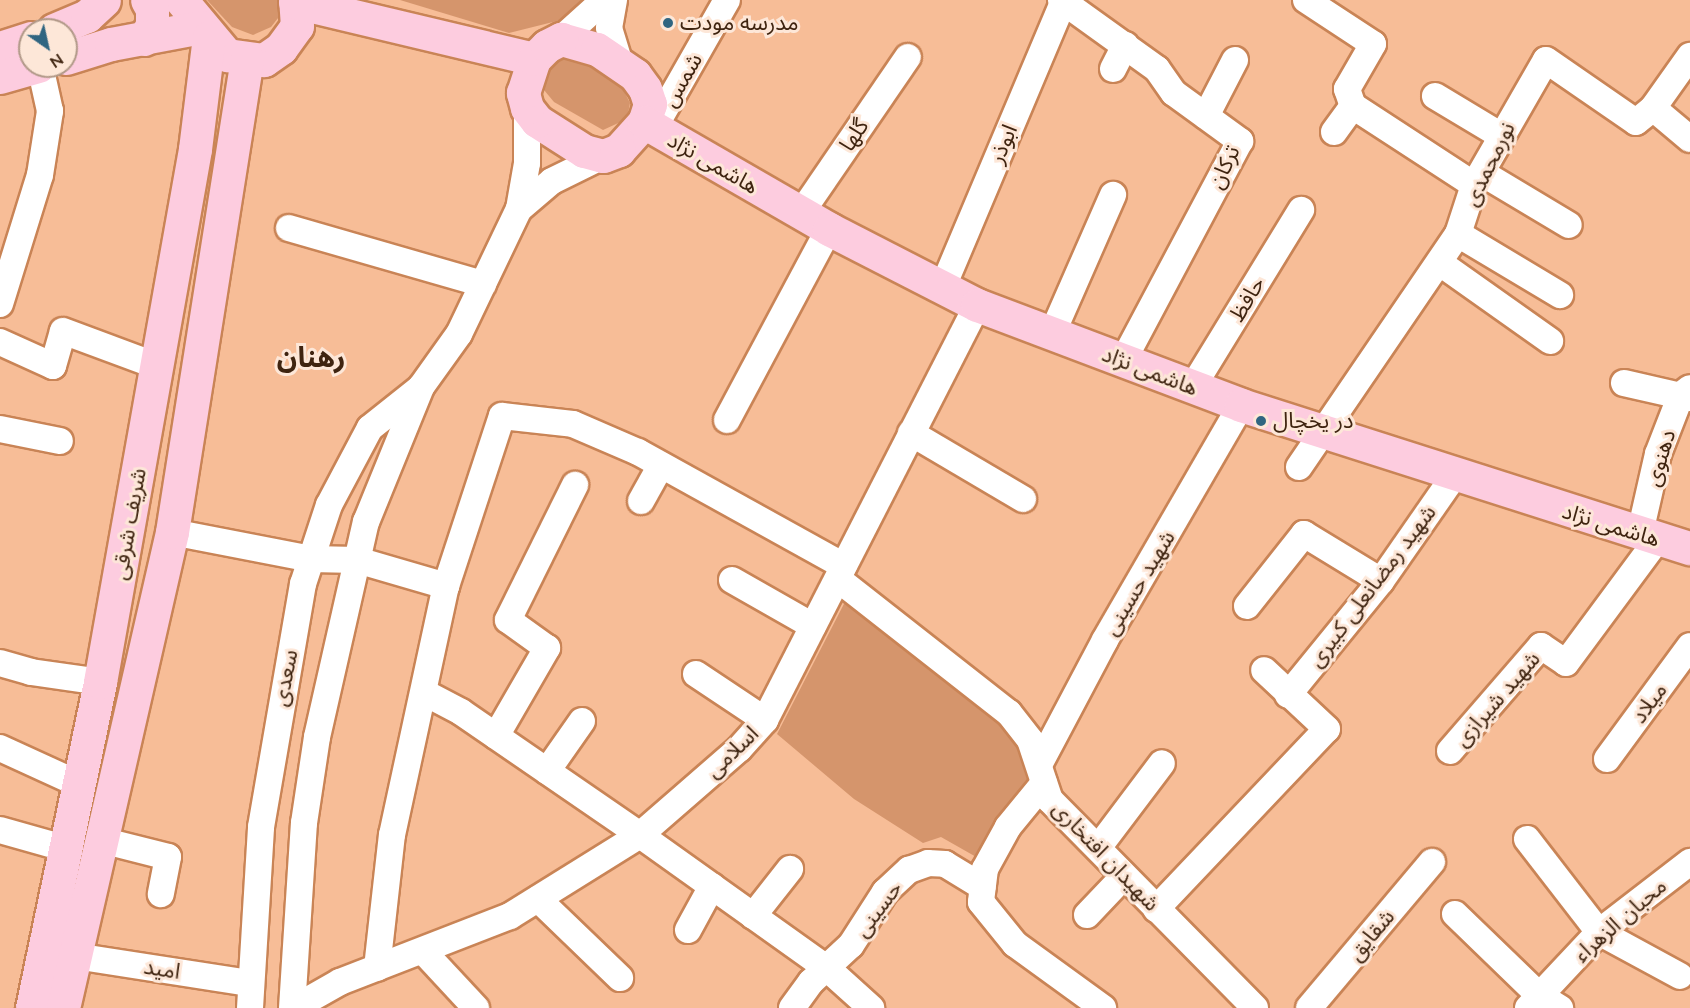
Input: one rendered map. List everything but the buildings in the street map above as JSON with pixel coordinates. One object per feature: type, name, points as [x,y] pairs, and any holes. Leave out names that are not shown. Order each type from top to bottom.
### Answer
[{"type":"main road","points":[[78,20],[87,16],[104,0]]},
{"type":"main road","points":[[144,39],[152,25],[152,9],[147,0]]},
{"type":"main road","points":[[181,0],[205,32],[227,55],[247,59],[264,60],[282,48],[296,9],[530,68]]},
{"type":"main road","points":[[78,55],[144,39],[205,32]]},
{"type":"main road","name":"شریف شرقی","points":[[32,1008],[81,785],[157,366],[195,149],[205,32]]},
{"type":"main road","points":[[561,39],[597,48],[620,64],[645,89],[650,104],[649,125],[619,150],[603,156],[561,138],[537,122],[527,108],[523,93],[530,68],[547,46],[561,39]]},
{"type":"main road","points":[[0,48],[18,42]]},
{"type":"main road","name":"شریف شرقی","points":[[63,1008],[172,532],[247,59]]},
{"type":"main road","points":[[0,77],[18,72]]},
{"type":"main road","name":"هاشمی نژاد","points":[[649,125],[829,229],[942,289],[977,304],[1123,362],[1241,405],[1323,428],[1454,476],[1673,543]]},
{"type":"street","points":[[561,39],[604,0]]},
{"type":"street","points":[[614,0],[609,28],[620,64]]},
{"type":"street","name":"شمس","points":[[649,125],[727,0]]},
{"type":"street","points":[[1306,0],[1373,44],[1347,88],[1353,106],[1478,179],[1569,225]]},
{"type":"street","name":"ترکان","points":[[1063,1],[1157,69],[1174,93],[1240,141],[1123,362]]},
{"type":"street","name":"ابوذر","points":[[942,289],[1063,1]]},
{"type":"street","points":[[1113,69],[1125,45]]},
{"type":"street","points":[[1690,56],[1653,108],[1690,139]]},
{"type":"street","name":"گلها","points":[[801,213],[908,57]]},
{"type":"street","points":[[1206,116],[1235,60]]},
{"type":"street","name":"نورمحمدی","points":[[1299,467],[1323,428],[1458,234],[1478,179],[1500,135],[1546,60],[1636,122],[1653,108]]},
{"type":"street","points":[[0,304],[40,175],[50,111],[42,78]]},
{"type":"street","points":[[1435,96],[1500,135]]},
{"type":"street","points":[[1334,132],[1353,106]]},
{"type":"street","points":[[519,209],[527,163],[527,108]]},
{"type":"street","points":[[519,209],[552,181],[603,156]]},
{"type":"street","points":[[1052,334],[1113,195]]},
{"type":"street","name":"سعدی","points":[[293,1008],[304,823],[317,737],[366,522],[421,387],[459,334],[519,209]]},
{"type":"street","name":"حافظ","points":[[1192,388],[1301,210]]},
{"type":"street","points":[[290,228],[483,284]]},
{"type":"street","points":[[727,420],[829,229]]},
{"type":"street","points":[[1458,234],[1560,295]]},
{"type":"street","points":[[1440,263],[1550,341]]},
{"type":"street","name":"اسلامی","points":[[293,1008],[340,982],[510,916],[639,835],[739,749],[765,720],[977,304]]},
{"type":"street","points":[[0,342],[53,366],[63,332],[157,366]]},
{"type":"street","points":[[1624,383],[1687,394]]},
{"type":"street","name":"سعدی","points":[[250,996],[261,827],[282,697],[311,559],[330,505],[370,428],[421,387]]},
{"type":"street","name":"دهنوی","points":[[1673,543],[1658,454],[1687,394]]},
{"type":"street","name":"شهید حسینی","points":[[1042,773],[1105,640],[1241,405]]},
{"type":"street","name":"شهیدان افتخاری","points":[[446,586],[502,416],[573,424],[662,465],[841,572],[1009,713],[1030,740],[1050,800],[1255,1008]]},
{"type":"street","points":[[0,429],[60,441]]},
{"type":"street","points":[[912,433],[1023,499]]},
{"type":"street","points":[[641,501],[662,465]]},
{"type":"street","name":"شهید رمضانعلی کبیری","points":[[1288,694],[1382,580],[1454,476]]},
{"type":"street","points":[[496,736],[547,648],[508,620],[574,485]]},
{"type":"street","points":[[172,532],[311,559],[357,560],[446,586],[393,835],[378,968]]},
{"type":"street","points":[[1247,606],[1304,534],[1382,580]]},
{"type":"street","name":"شهید شیرازی","points":[[1450,752],[1541,646],[1566,663],[1673,543]]},
{"type":"street","points":[[732,580],[813,626]]},
{"type":"street","name":"میلاد","points":[[1607,759],[1690,646]]},
{"type":"street","points":[[0,663],[31,672],[100,682]]},
{"type":"street","points":[[1156,909],[1327,729],[1264,670]]},
{"type":"street","points":[[696,674],[765,720]]},
{"type":"street","points":[[425,693],[496,736],[712,886],[829,970],[871,1008]]},
{"type":"street","points":[[547,771],[582,721]]},
{"type":"street","points":[[0,748],[81,785]]},
{"type":"street","points":[[1098,848],[1162,763]]},
{"type":"street","points":[[1042,773],[985,869],[981,902],[1015,944],[1103,1008]]},
{"type":"street","points":[[0,830],[67,849]]},
{"type":"street","points":[[1527,839],[1599,932],[1680,976]]},
{"type":"street","points":[[101,840],[168,857],[160,894]]},
{"type":"street","name":"شقایق","points":[[1309,1008],[1432,862]]},
{"type":"street","name":"محبان الزهراء","points":[[1542,1004],[1599,932],[1690,862]]},
{"type":"street","name":"حسینی","points":[[792,1008],[811,982],[829,970],[851,945],[885,892],[909,870],[928,863],[945,864],[983,887]]},
{"type":"street","points":[[753,916],[790,869]]},
{"type":"street","points":[[1087,915],[1124,876]]},
{"type":"street","points":[[687,930],[712,886]]},
{"type":"street","points":[[538,899],[620,978]]},
{"type":"street","points":[[1455,914],[1542,1004]]},
{"type":"street","points":[[423,951],[476,1008]]},
{"type":"street","name":"امید","points":[[75,956],[250,996]]},
{"type":"shaded area","points":[[207,0],[280,0],[282,13],[271,27],[253,35],[232,27]]},
{"type":"shaded area","points":[[400,0],[587,0],[581,15],[509,33]]},
{"type":"shaded area","points":[[566,54],[582,57],[623,89],[630,103],[627,119],[603,130],[554,102],[544,90],[545,75],[551,60]]},
{"type":"shaded area","points":[[847,598],[914,656],[994,717],[1025,755],[1030,775],[978,858],[941,837],[923,843],[854,799],[777,734]]},
{"type":"place","name":"مدرسه مودت","points":[[668,23]]},
{"type":"place","name":"در یخچال","points":[[1261,421]]},
{"type":"district","name":"رهنان","points":[[311,357]]}]
